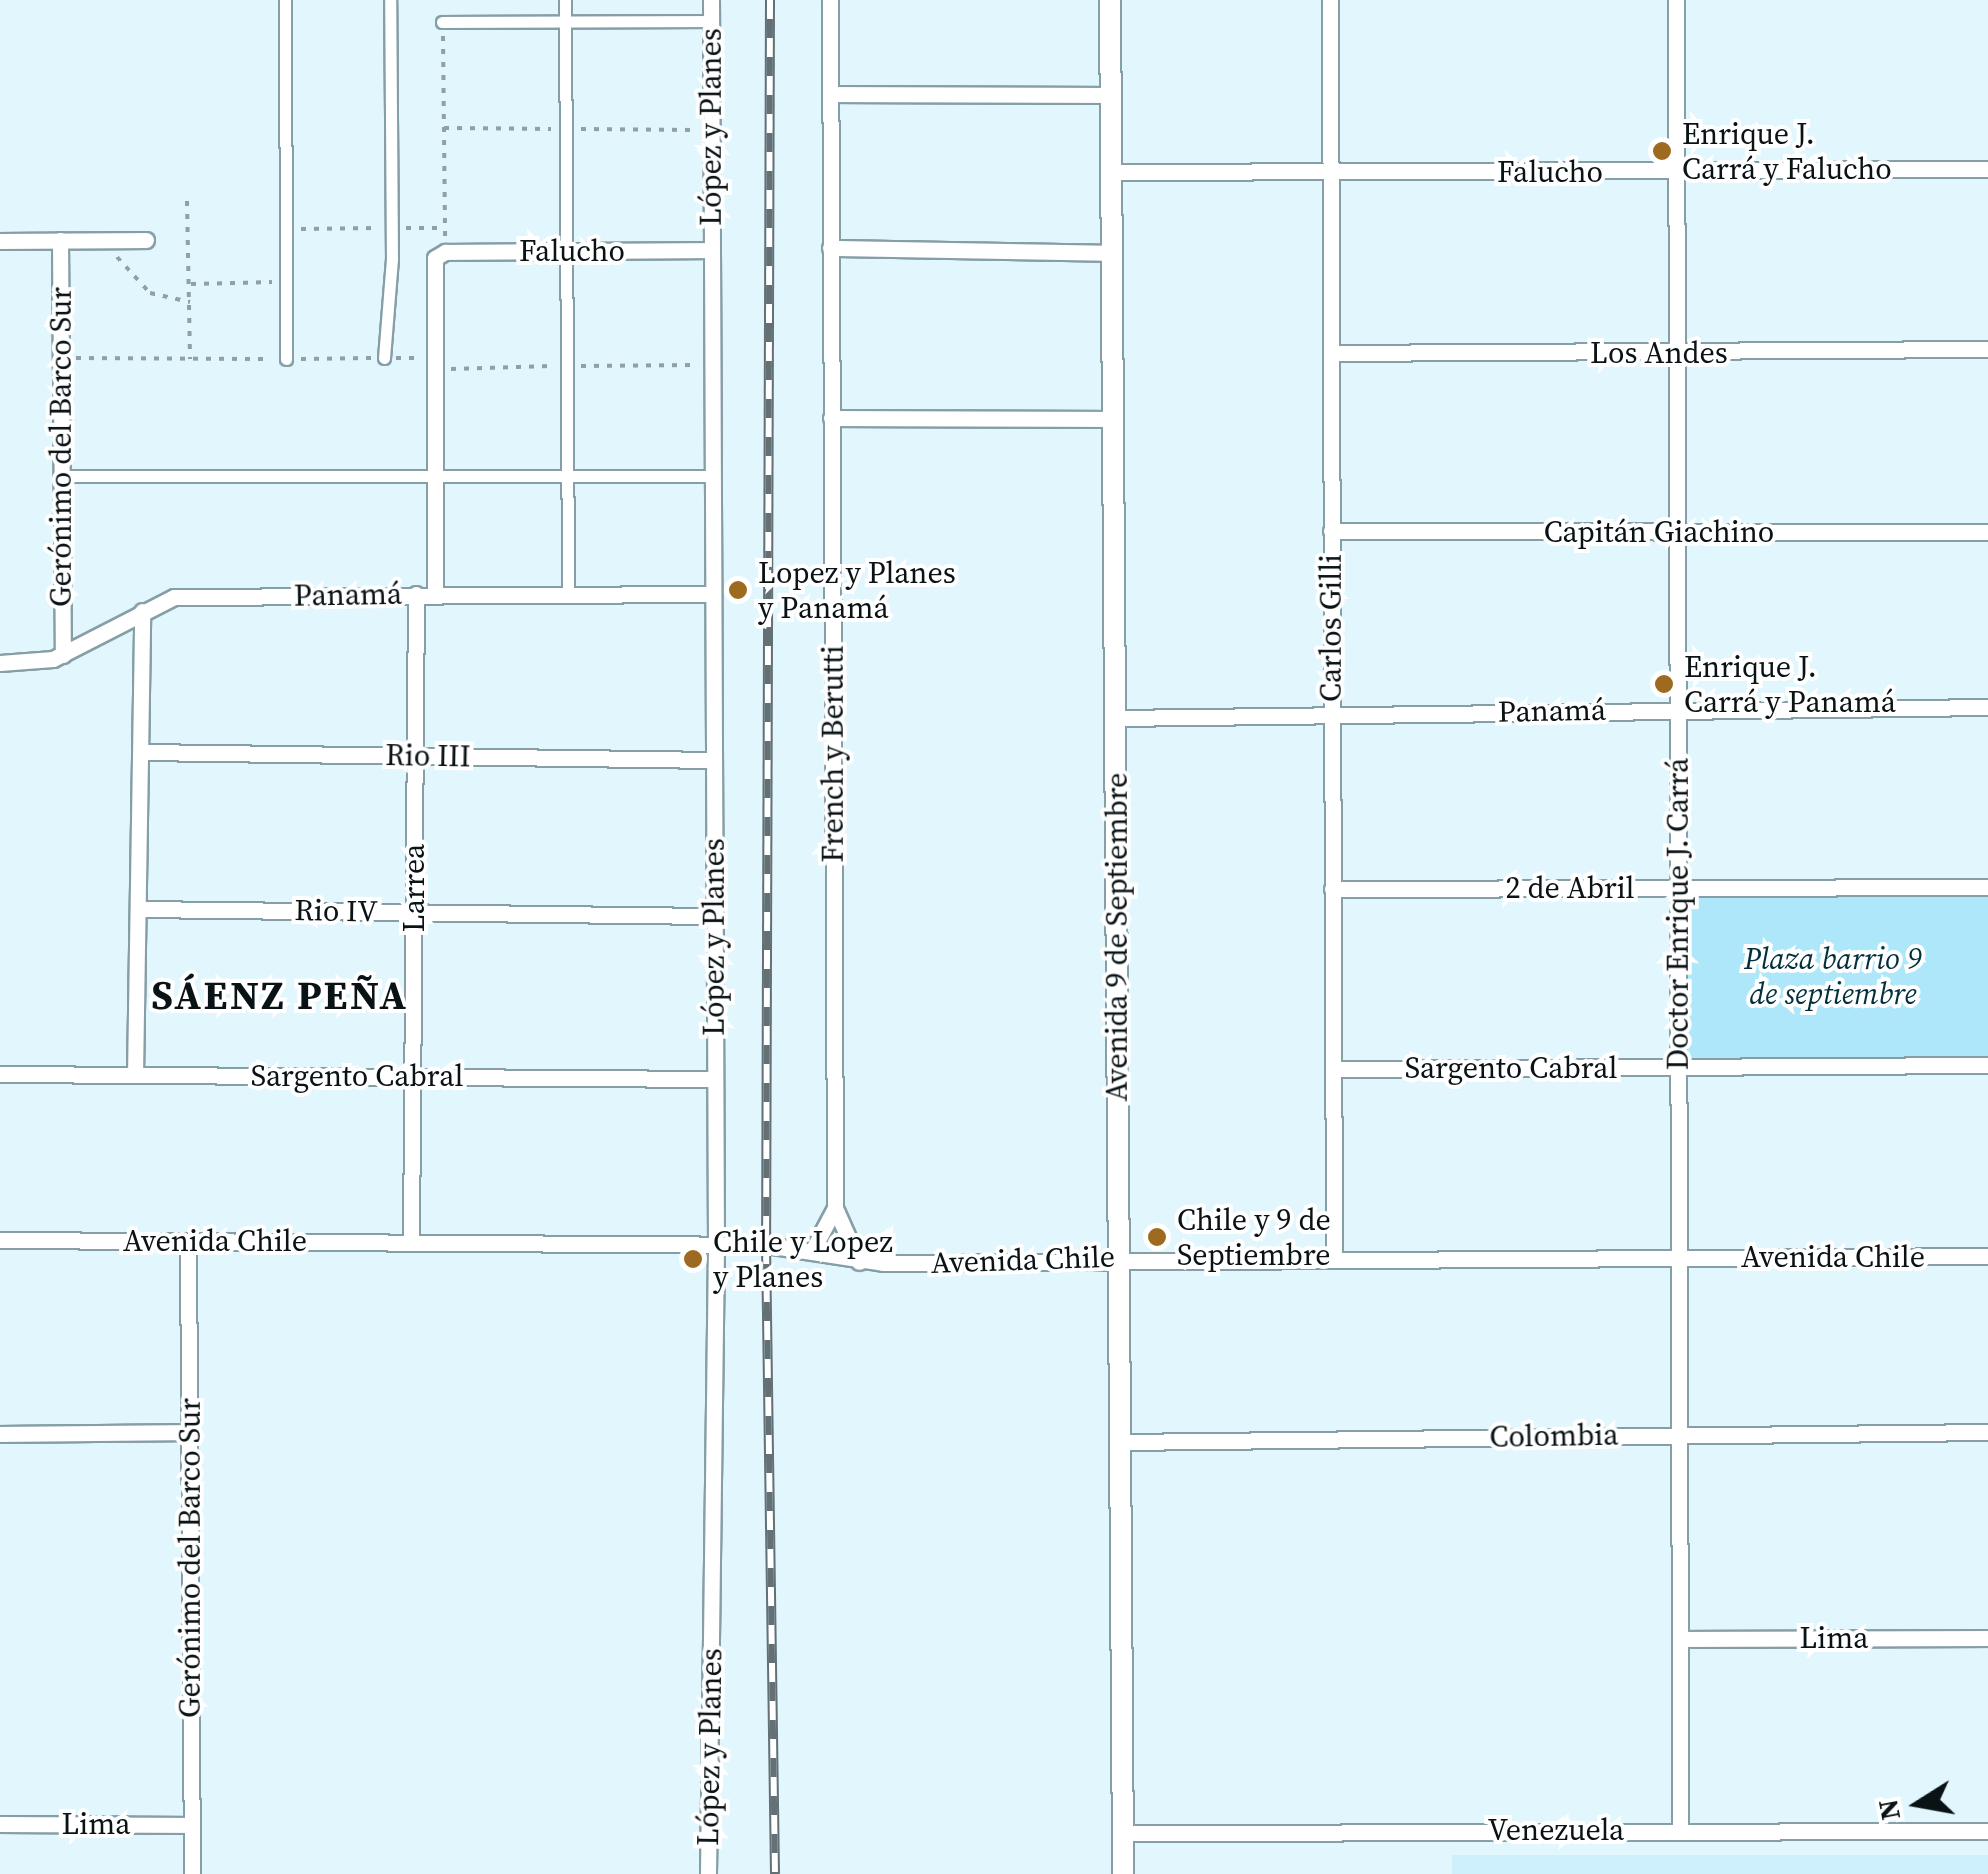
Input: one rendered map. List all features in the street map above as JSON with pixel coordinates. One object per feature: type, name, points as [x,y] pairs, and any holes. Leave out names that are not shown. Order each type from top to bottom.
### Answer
[{"type":"street","points":[[285,0],[286,359]]},
{"type":"street","points":[[384,358],[392,228],[390,0]]},
{"type":"street","points":[[565,0],[568,593]]},
{"type":"street","name":"López y Planes","points":[[708,1874],[716,1245],[710,0]]},
{"type":"street","name":"French y Berutti","points":[[830,0],[836,1208],[858,1262]]},
{"type":"street","name":"Avenida 9 de Septiembre","points":[[1110,0],[1123,1874]]},
{"type":"street","name":"Carlos Gilli","points":[[1330,0],[1334,1257]]},
{"type":"street","name":"Doctor Enrique J. Carrá","points":[[1676,0],[1674,532],[1680,1067],[1680,1829]]},
{"type":"street","points":[[442,22],[710,21]]},
{"type":"street","points":[[830,94],[1110,95]]},
{"type":"street","name":"Falucho","points":[[1111,172],[1988,169]]},
{"type":"street","points":[[0,240],[146,240]]},
{"type":"street","name":"Gerónimo del Barco Sur","points":[[60,240],[62,655]]},
{"type":"street","points":[[830,248],[1112,254]]},
{"type":"street","name":"Falucho","points":[[440,255],[711,250]]},
{"type":"street","points":[[435,594],[440,255]]},
{"type":"street","name":"Los Andes","points":[[1331,353],[1988,349]]},
{"type":"street","points":[[832,418],[1113,419]]},
{"type":"street","points":[[62,476],[712,476]]},
{"type":"street","name":"Capitán Giachino","points":[[1331,531],[1988,532]]},
{"type":"street","name":"Larrea","points":[[411,1241],[416,594]]},
{"type":"street","name":"Panamá","points":[[0,662],[62,655],[174,597],[713,594]]},
{"type":"street","points":[[135,1075],[142,611]]},
{"type":"street","name":"Panamá","points":[[1115,718],[1988,707]]},
{"type":"street","name":"Rio III","points":[[142,752],[714,760]]},
{"type":"street","name":"2 de Abril","points":[[1332,888],[1988,887]]},
{"type":"street","name":"Rio IV","points":[[139,909],[714,916]]},
{"type":"street","name":"Sargento Cabral","points":[[1333,1069],[1988,1065]]},
{"type":"street","name":"Sargento Cabral","points":[[0,1074],[715,1078]]},
{"type":"street","name":"French y Berutti","points":[[812,1251],[836,1208]]},
{"type":"street","name":"Avenida Chile","points":[[0,1240],[716,1245],[812,1251],[858,1262],[1119,1257],[1988,1256]]},
{"type":"street","name":"Gerónimo del Barco Sur","points":[[188,1241],[192,1874]]},
{"type":"street","points":[[0,1434],[189,1432]]},
{"type":"street","name":"Colombia","points":[[1121,1442],[1988,1432]]},
{"type":"street","name":"Lima","points":[[1680,1639],[1988,1638]]},
{"type":"street","name":"Lima","points":[[0,1824],[191,1825]]},
{"type":"street","name":"Venezuela","points":[[1124,1834],[1680,1829],[1988,1831]]},
{"type":"path","points":[[440,255],[445,228],[442,22]]},
{"type":"path","points":[[187,202],[190,358]]},
{"type":"path","points":[[286,229],[445,228]]},
{"type":"path","points":[[108,240],[126,275],[150,292],[190,302]]},
{"type":"path","points":[[190,284],[286,282]]},
{"type":"path","points":[[61,358],[436,358]]},
{"type":"shaded area","points":[[1452,1855],[1988,1855],[1988,1874],[1452,1874]]},
{"type":"green space","name":"Plaza barrio 9 de septiembre","points":[[1678,887],[1988,887],[1988,1065],[1678,1065]]},
{"type":"railway","points":[[770,0],[766,1245],[775,1874]]},
{"type":"place","name":"Enrique J. Carrá y Falucho","points":[[1662,151]]},
{"type":"place","name":"Lopez y Planes y Panamá","points":[[738,590]]},
{"type":"place","name":"Enrique J. Carrá y Panamá","points":[[1664,684]]},
{"type":"place","name":"Chile y 9 de Septiembre","points":[[1157,1237]]},
{"type":"place","name":"Chile y Lopez y Planes","points":[[693,1259]]},
{"type":"district","name":"SÁENZ PEÑA","points":[[280,995]]}]
